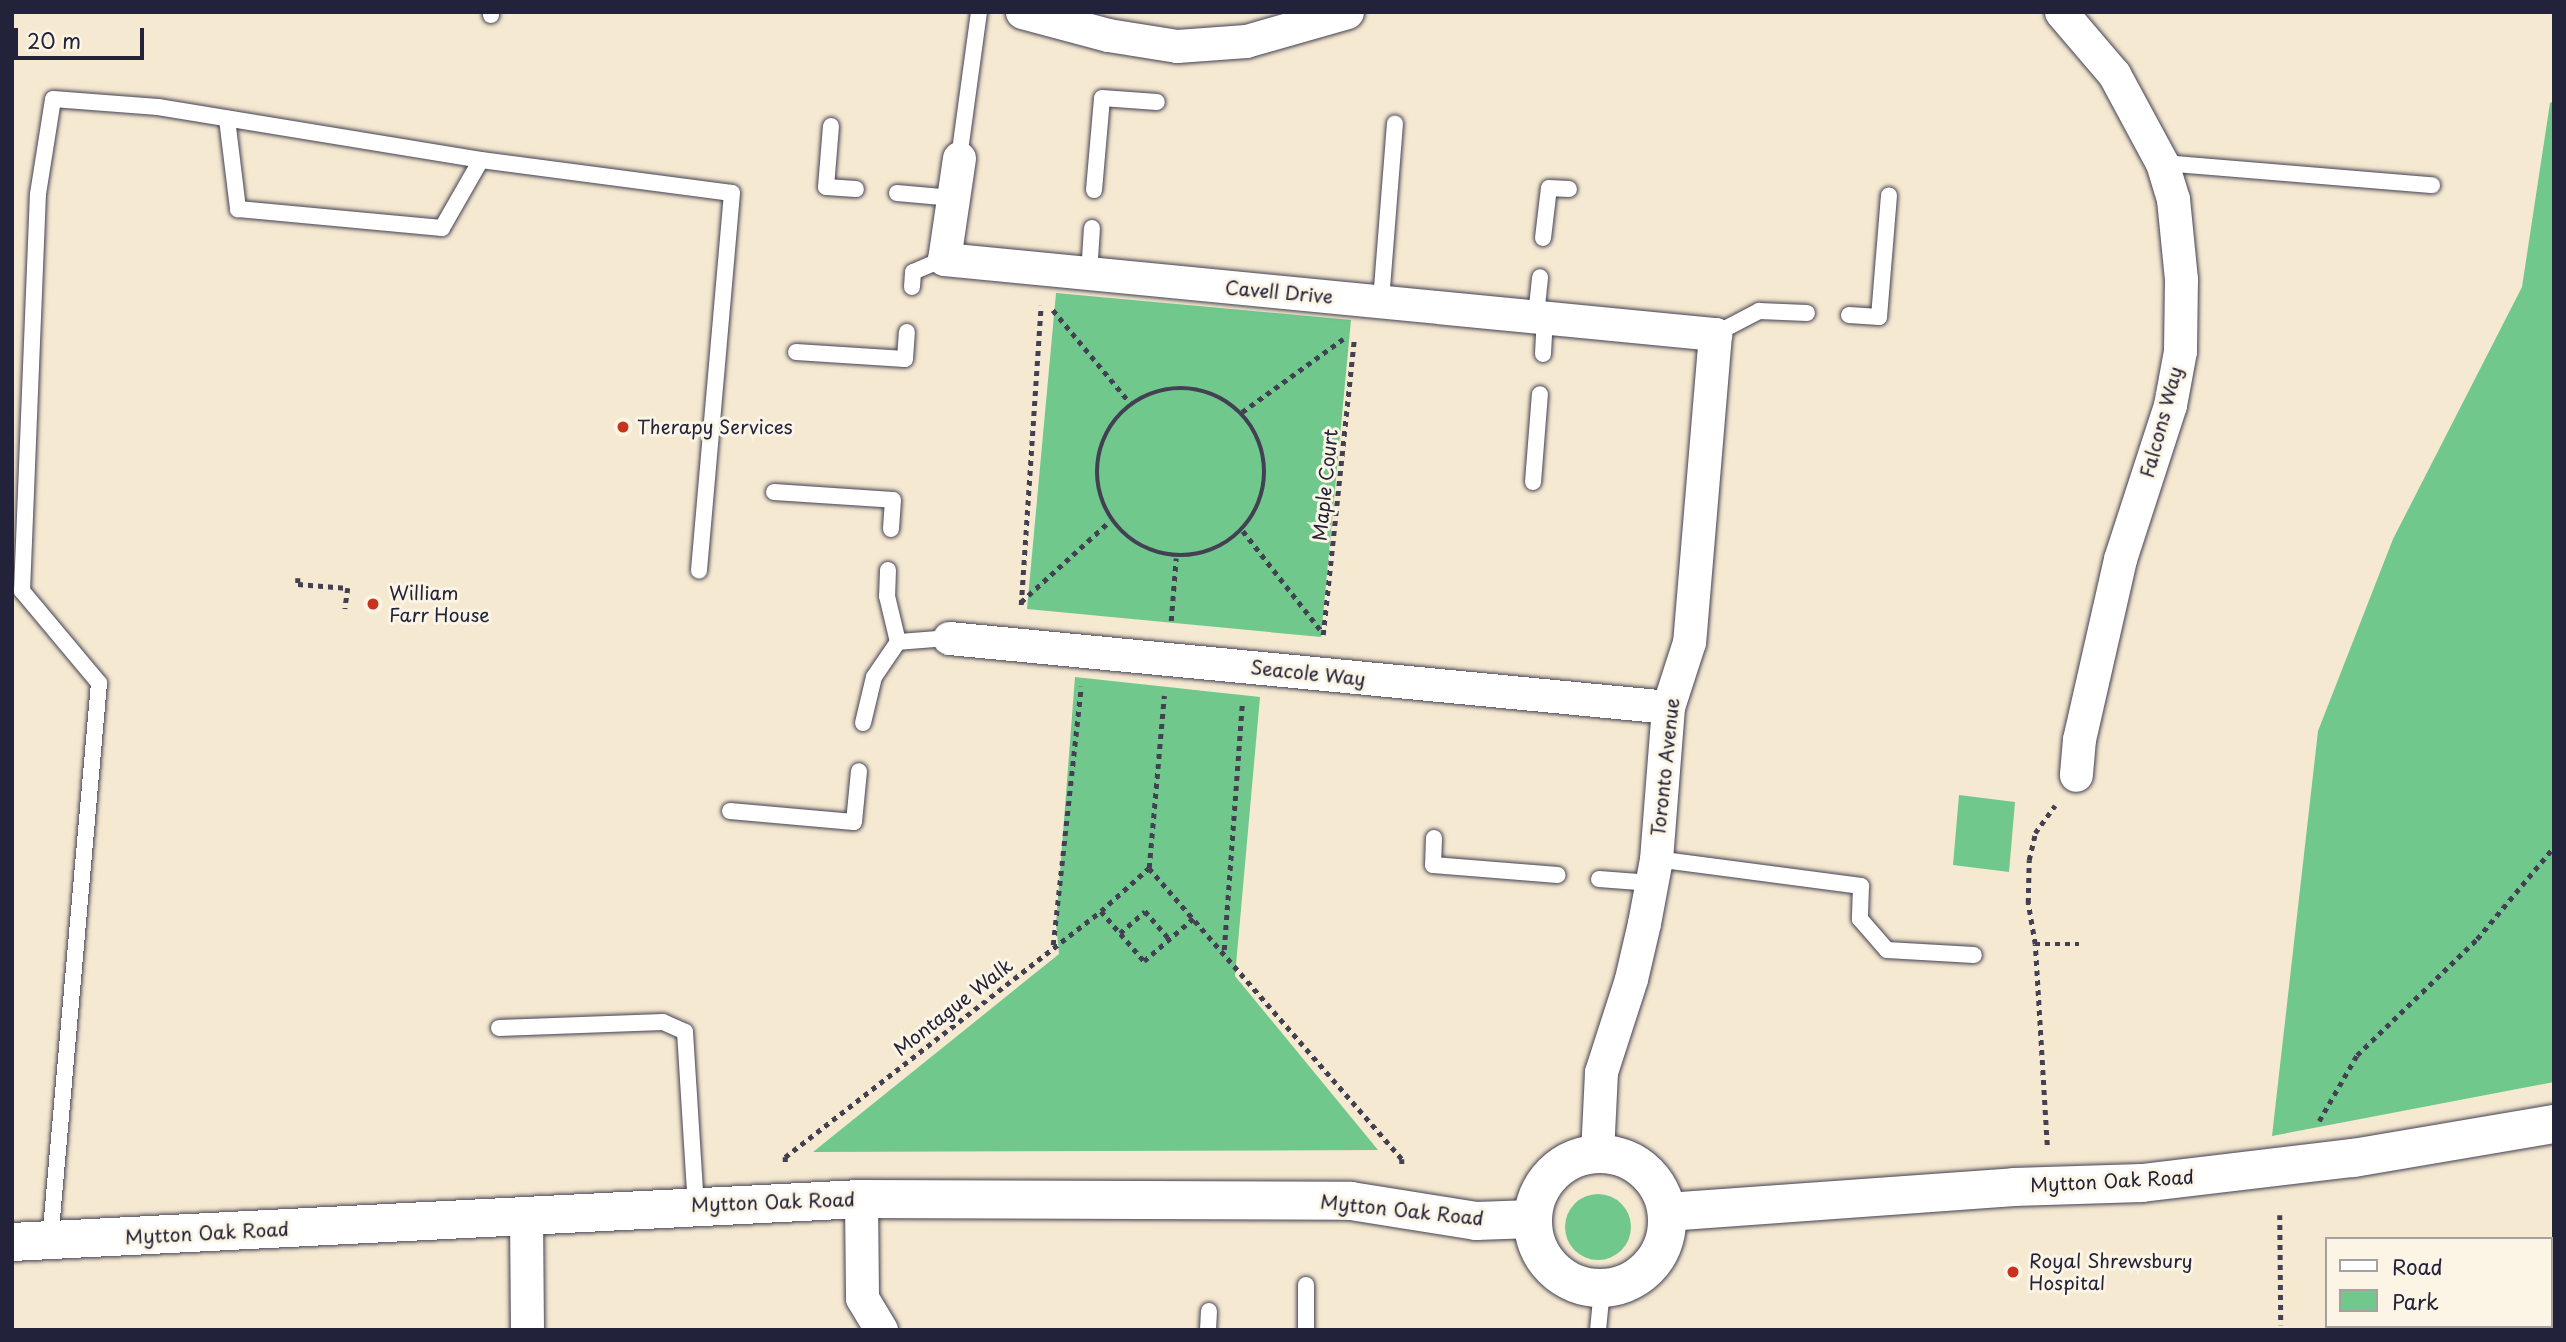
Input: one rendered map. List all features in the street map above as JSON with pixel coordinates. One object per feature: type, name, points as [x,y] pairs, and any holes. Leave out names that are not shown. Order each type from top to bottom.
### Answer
[{"type":"main road","name":"Mytton Oak Road","points":[[1667,1212],[2014,1187],[2142,1183],[2340,1160],[2554,1124]]},
{"type":"main road","points":[[1597,1154],[1635,1163],[1651,1176],[1667,1212],[1667,1236],[1658,1256],[1644,1273],[1624,1284],[1602,1289],[1583,1287],[1552,1269],[1541,1254],[1533,1219],[1541,1191],[1559,1168],[1597,1154]]},
{"type":"main road","name":"Mytton Oak Road","points":[[12,1242],[696,1205],[861,1199],[1351,1201],[1476,1221],[1533,1219]]},
{"type":"street","points":[[1022,12],[1071,27],[1178,46],[1246,41],[1347,12]]},
{"type":"street","name":"Falcons Way","points":[[2061,12],[2114,74],[2162,163],[2173,199],[2181,279],[2180,351],[2169,405],[2120,559],[2079,739],[2076,775]]},
{"type":"street","points":[[944,259],[959,158]]},
{"type":"street","name":"Cavell Drive","points":[[944,259],[1715,334]]},
{"type":"street","name":"Toronto Avenue","points":[[1597,1154],[1601,1072],[1631,979],[1654,871],[1668,707],[1689,642],[1715,334]]},
{"type":"street","name":"Seacole Way","points":[[948,638],[1668,707]]},
{"type":"street","points":[[861,1199],[862,1298],[881,1330]]},
{"type":"street","points":[[526,1216],[527,1330]]},
{"type":"lane","points":[[959,158],[979,12]]},
{"type":"lane","points":[[1094,190],[1102,98],[1157,102]]},
{"type":"lane","points":[[50,1241],[99,683],[22,592],[38,194],[52,99],[158,107],[481,160],[732,193],[699,571]]},
{"type":"lane","points":[[227,119],[238,209],[442,228],[481,160]]},
{"type":"lane","points":[[1381,301],[1395,124]]},
{"type":"lane","points":[[831,127],[826,187],[856,189]]},
{"type":"lane","points":[[2162,163],[2432,185]]},
{"type":"lane","points":[[1543,238],[1549,188],[1569,188]]},
{"type":"lane","points":[[897,193],[953,198]]},
{"type":"lane","points":[[1849,315],[1879,317],[1889,195]]},
{"type":"lane","points":[[1089,274],[1091,228]]},
{"type":"lane","points":[[912,287],[914,272],[944,259]]},
{"type":"lane","points":[[1540,277],[1543,354]]},
{"type":"lane","points":[[1715,334],[1759,311],[1807,313]]},
{"type":"lane","points":[[796,352],[905,359],[907,332]]},
{"type":"lane","points":[[1533,482],[1540,394]]},
{"type":"lane","points":[[774,492],[893,500],[891,529]]},
{"type":"lane","points":[[863,723],[874,677],[898,642],[887,596],[888,570]]},
{"type":"lane","points":[[898,642],[948,638]]},
{"type":"lane","points":[[730,811],[854,822],[859,771]]},
{"type":"lane","points":[[1434,838],[1433,865],[1558,875]]},
{"type":"lane","points":[[1599,879],[1654,871],[1861,886],[1860,919],[1887,950],[1974,955]]},
{"type":"lane","points":[[499,1028],[663,1023],[685,1032],[696,1205]]},
{"type":"lane","points":[[1306,1284],[1306,1330]]},
{"type":"lane","points":[[1598,1330],[1602,1289]]},
{"type":"lane","points":[[1208,1330],[1209,1311]]},
{"type":"path","points":[[1017,644],[1042,298],[1130,404]]},
{"type":"path","name":"Maple Court","points":[[1242,412],[1355,330],[1320,674]]},
{"type":"path","points":[[1172,388],[1207,391],[1242,412],[1262,446],[1266,476],[1261,503],[1243,531],[1217,550],[1176,558],[1135,544],[1110,521],[1096,481],[1098,451],[1107,430],[1130,404],[1172,388]]},
{"type":"path","points":[[1021,602],[1110,521]]},
{"type":"path","points":[[1243,531],[1324,634]]},
{"type":"path","points":[[1176,558],[1149,868],[1195,917],[1402,1159],[1402,1172]]},
{"type":"path","points":[[298,578],[298,584],[348,588],[345,609]]},
{"type":"path","points":[[1053,945],[1082,680]]},
{"type":"path","points":[[1224,951],[1243,692]]},
{"type":"path","points":[[2047,1153],[2035,944],[2028,903],[2035,833],[2076,775]]},
{"type":"path","points":[[2316,1132],[2357,1055],[2477,939],[2554,847]]},
{"type":"path","name":"Montague Walk","points":[[785,1173],[785,1157],[1053,945],[1101,911],[1149,868]]},
{"type":"path","points":[[1101,911],[1144,961],[1195,917]]},
{"type":"path","points":[[1120,933],[1145,911],[1169,939]]},
{"type":"path","points":[[2035,944],[2079,944]]},
{"type":"path","points":[[2280,1214],[2281,1325]]},
{"type":"green space","points":[[2554,101],[2554,1082],[2272,1136],[2318,731],[2393,539],[2522,287],[2550,103]]},
{"type":"green space","points":[[1056,293],[1351,320],[1321,637],[1027,609]]},
{"type":"green space","points":[[1075,677],[1260,697],[1235,976],[1378,1150],[813,1152],[1059,954],[1056,924]]},
{"type":"green space","points":[[1959,795],[2015,802],[2009,872],[1953,865]]},
{"type":"green space","points":[[1598,1194],[1611,1196],[1621,1204],[1629,1214],[1629,1240],[1621,1250],[1611,1258],[1598,1260],[1585,1258],[1575,1250],[1567,1240],[1565,1227],[1567,1214],[1575,1204],[1585,1196]]},
{"type":"place","name":"Therapy Services","points":[[623,427]]},
{"type":"place","name":"William Farr House","points":[[373,604]]},
{"type":"place","name":"Royal Shrewsbury Hospital","points":[[2013,1272]]}]
